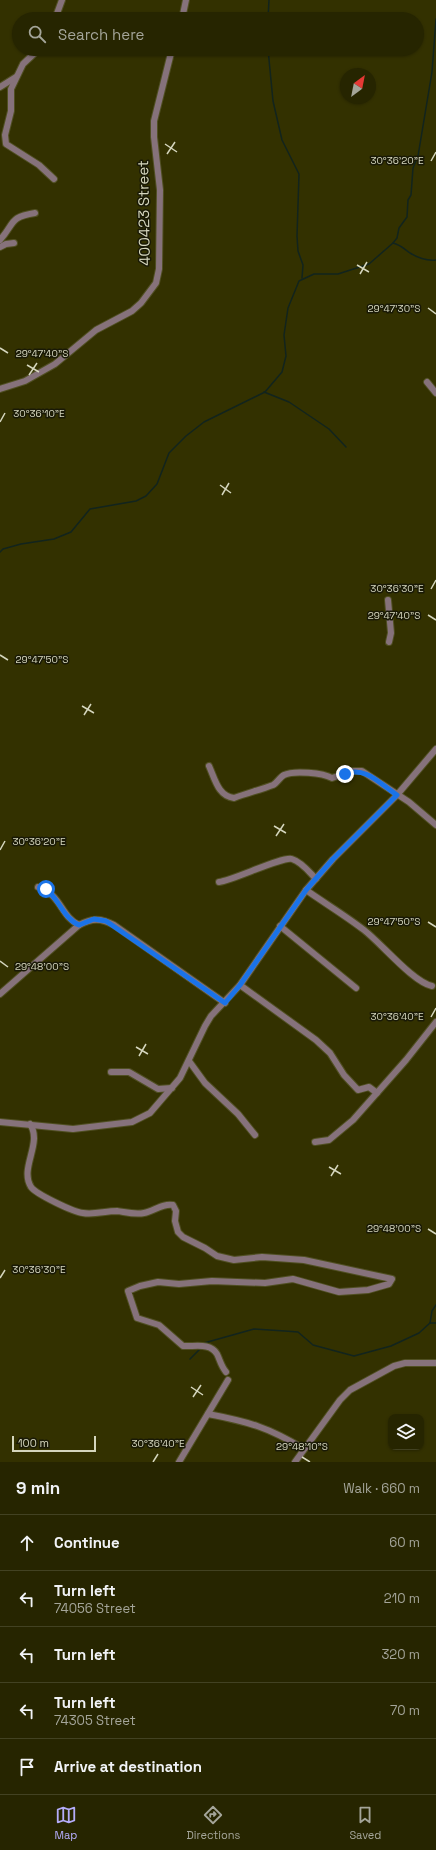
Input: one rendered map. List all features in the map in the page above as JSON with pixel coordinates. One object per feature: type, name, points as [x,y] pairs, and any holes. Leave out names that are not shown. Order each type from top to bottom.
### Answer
[{"type":"street","points":[[58,12],[62,0]]},
{"type":"street","points":[[183,12],[186,0]]},
{"type":"street","points":[[32,56],[23,64],[11,89],[11,111],[5,136],[6,144],[39,165],[54,179]]},
{"type":"street","name":"400423 Street","points":[[0,389],[32,378],[54,364],[96,330],[132,311],[141,303],[156,283],[159,270],[160,190],[154,137],[154,121],[170,56]]},
{"type":"street","points":[[0,87],[16,77]]},
{"type":"street","points":[[0,240],[14,220],[20,215],[35,213]]},
{"type":"street","points":[[0,247],[6,244],[14,243]]},
{"type":"street","points":[[427,382],[436,393]]},
{"type":"street","points":[[388,600],[391,633],[389,642]]},
{"type":"street","points":[[0,1122],[73,1129],[132,1122],[150,1113],[180,1078],[190,1061],[204,1026],[216,1010],[225,1003],[240,985],[306,890],[333,859],[397,795],[436,749]]},
{"type":"street","points":[[209,766],[221,792],[228,797],[234,798],[274,784],[284,775],[301,771],[311,774],[327,775],[332,778],[353,771],[362,771],[409,802],[436,825]]},
{"type":"street","points":[[219,882],[245,875],[286,859],[295,861],[316,879]]},
{"type":"street","points":[[38,887],[52,894],[70,920],[79,925]]},
{"type":"street","points":[[306,890],[365,931],[416,978],[427,985],[434,983],[436,992]]},
{"type":"street","points":[[0,994],[79,925],[94,919],[106,921],[225,1003]]},
{"type":"street","points":[[280,926],[356,988]]},
{"type":"street","points":[[240,985],[316,1040],[330,1053],[344,1075],[358,1090],[369,1087],[377,1093]]},
{"type":"street","points":[[315,1142],[329,1140],[353,1120],[417,1048],[436,1022]]},
{"type":"street","points":[[190,1061],[205,1083],[238,1114],[255,1135]]},
{"type":"street","points":[[111,1072],[129,1072],[158,1089],[172,1088]]},
{"type":"street","points":[[30,1124],[34,1134],[28,1176],[31,1187],[41,1195],[76,1212],[83,1214],[115,1211],[138,1214],[155,1210],[165,1205],[173,1205],[176,1211],[175,1226],[178,1232],[183,1237],[217,1256],[234,1260],[262,1257],[304,1260],[392,1279],[389,1284],[368,1290],[333,1291],[293,1278],[265,1283],[212,1281],[179,1284],[158,1282],[140,1286],[128,1291],[136,1318],[159,1325],[183,1346],[204,1346],[216,1353],[226,1372]]},
{"type":"street","points":[[295,1462],[340,1400],[350,1390],[394,1366],[405,1363],[436,1364]]},
{"type":"street","points":[[179,1462],[228,1380]]},
{"type":"street","points":[[208,1414],[256,1424],[277,1433],[304,1449]]},
{"type":"waterway","points":[[268,12],[269,0]]},
{"type":"waterway","points":[[0,552],[3,549],[21,544],[54,539],[71,532],[90,509],[136,501],[146,496],[157,484],[169,453],[186,436],[204,422],[265,392],[282,372],[286,356],[284,335],[288,308],[299,281],[314,274],[338,274],[369,264],[393,243],[397,238],[399,228],[407,217],[408,200],[411,195],[413,168],[418,156],[432,72],[436,19]]},
{"type":"waterway","points":[[269,56],[273,101],[282,140],[299,174],[297,236],[298,251],[303,265],[302,278]]},
{"type":"waterway","points":[[393,243],[419,258],[436,260]]},
{"type":"waterway","points":[[264,392],[289,402],[329,429],[346,447]]},
{"type":"waterway","points":[[430,1323],[432,1311],[436,1305]]},
{"type":"waterway","points":[[204,1343],[254,1329],[298,1332],[313,1345],[354,1356],[391,1346],[419,1333],[430,1323],[436,1323]]},
{"type":"waterway","points":[[190,1359],[201,1348]]},
{"type":"route","points":[[46,889],[59,902],[70,920],[76,924],[79,925],[87,921],[100,919],[114,925],[225,1003],[240,985],[306,890],[333,859],[356,839],[397,795],[362,771],[353,771],[345,774]]}]
